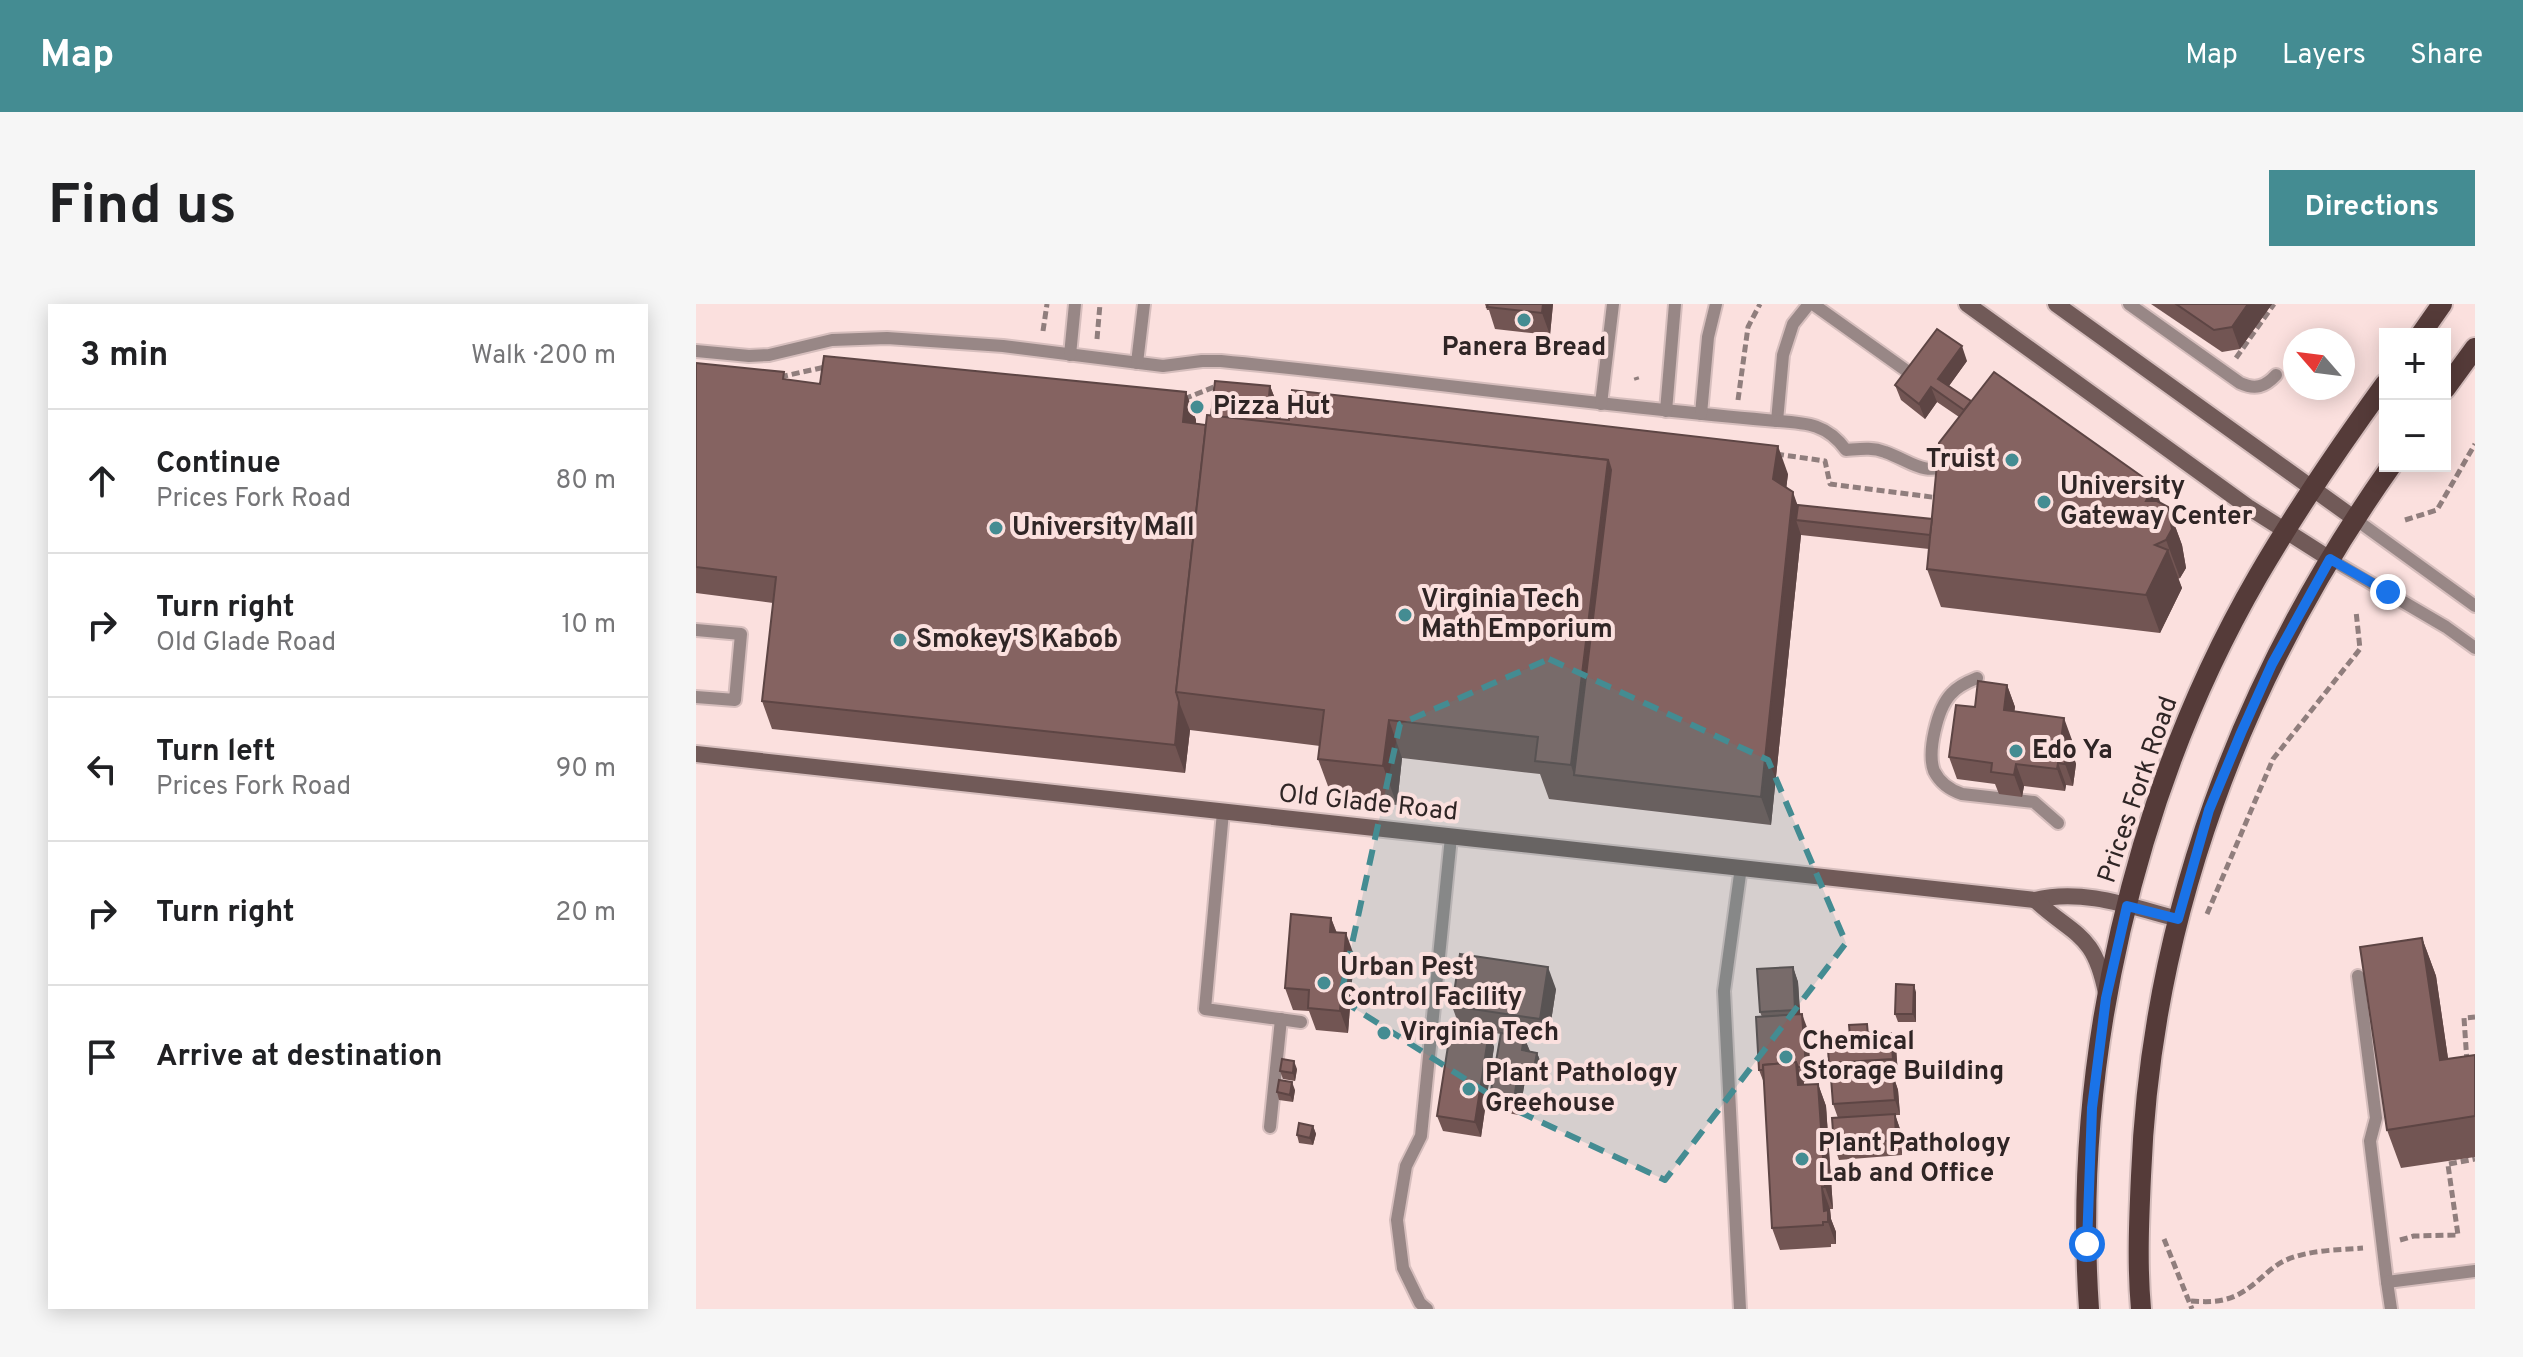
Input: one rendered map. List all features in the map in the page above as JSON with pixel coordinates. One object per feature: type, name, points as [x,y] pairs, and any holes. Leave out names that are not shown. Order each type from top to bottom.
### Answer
[{"type":"main road","points":[[2425,328],[2442,304]]},
{"type":"main road","points":[[2451,381],[2475,348]]},
{"type":"main road","name":"Prices Fork Road","points":[[2089,1309],[2087,1208],[2092,1108],[2106,998],[2141,853],[2187,724],[2222,644],[2285,531],[2379,393]]},
{"type":"main road","points":[[2141,1309],[2139,1224],[2142,1133],[2150,1063],[2162,986],[2209,810],[2272,664],[2330,559],[2387,472]]},
{"type":"street","points":[[1967,304],[2248,507],[2330,559]]},
{"type":"street","points":[[2056,304],[2355,519]]},
{"type":"street","name":"Old Glade Road","points":[[696,754],[2035,900],[2056,895],[2084,897],[2178,919]]},
{"type":"street","points":[[2035,900],[2088,942],[2101,971],[2106,998]]},
{"type":"lane","points":[[1070,355],[1075,304]]},
{"type":"lane","points":[[1137,363],[1144,304]]},
{"type":"lane","points":[[1601,404],[1613,304]]},
{"type":"lane","points":[[1666,411],[1675,304]]},
{"type":"lane","points":[[1701,414],[1708,337],[1716,304]]},
{"type":"lane","points":[[1777,421],[1783,355],[1793,324],[1811,304],[1923,383]]},
{"type":"lane","points":[[2129,304],[2240,383],[2257,387],[2276,375]]},
{"type":"lane","points":[[696,351],[769,355],[832,340],[887,338],[944,340],[1163,366],[1221,361],[1818,426],[1835,435],[1846,450],[1869,448],[1884,451],[1918,467],[1937,471],[1954,462],[1962,452]]},
{"type":"lane","points":[[2355,519],[2475,606]]},
{"type":"lane","points":[[2330,559],[2423,613],[2475,648]]},
{"type":"lane","points":[[696,630],[741,634],[735,700],[696,697]]},
{"type":"lane","points":[[1977,678],[1952,692],[1938,714],[1932,764],[1936,774],[1952,791],[1962,794],[2034,802],[2058,823]]},
{"type":"lane","points":[[1223,812],[1205,1009],[1301,1022]]},
{"type":"lane","points":[[1427,1309],[1420,1303],[1403,1268],[1397,1220],[1406,1166],[1421,1136],[1451,837]]},
{"type":"lane","points":[[1740,1309],[1724,991],[1741,867]]},
{"type":"lane","points":[[2358,976],[2376,1118],[2370,1141],[2391,1309]]},
{"type":"lane","points":[[1270,1127],[1281,1019]]},
{"type":"lane","points":[[2387,1282],[2475,1271]]},
{"type":"path","points":[[1736,418],[1746,339],[1760,304]]},
{"type":"path","points":[[2235,359],[2274,304]]},
{"type":"path","points":[[771,378],[833,366]]},
{"type":"path","points":[[1173,404],[1223,383]]},
{"type":"path","points":[[2405,520],[2437,510],[2475,444]]},
{"type":"path","points":[[1764,453],[1825,461],[1830,484],[1944,499]]},
{"type":"path","points":[[2205,920],[2273,759],[2360,649],[2356,611]]},
{"type":"path","points":[[2467,1070],[2464,1018],[2475,1017]]},
{"type":"path","points":[[2191,1301],[2226,1301],[2279,1263],[2295,1256],[2382,1245],[2414,1236],[2458,1235],[2448,1163],[2475,1159]]},
{"type":"path","points":[[2161,1232],[2192,1309]]},
{"type":"highlighted area","points":[[1549,659],[1768,760],[1846,943],[1665,1180],[1509,1107],[1340,999],[1400,724]]},
{"type":"building","points":[[1488,304],[1543,304],[1542,313],[1487,307]]},
{"type":"building","points":[[2176,304],[2248,304],[2232,327],[2214,330]]},
{"type":"building","points":[[1937,329],[1962,346],[1938,379],[1971,401],[1964,410],[1931,387],[1919,404],[1895,385]]},
{"type":"building","name":"University Mall","points":[[824,356],[1186,392],[1183,422],[1206,425],[1176,692],[1179,702],[1175,745],[762,701],[776,577],[696,567],[696,363],[784,372],[783,379],[820,384]]},
{"type":"building","name":"University Gateway Center","points":[[1994,372],[2154,485],[2146,501],[2157,501],[2168,507],[2172,529],[2166,540],[2155,545],[2168,550],[2146,595],[1927,569],[1939,443]]},
{"type":"building","points":[[1215,381],[1270,386],[1267,418],[1289,420],[1292,390],[1778,446],[1773,479],[1793,492],[1761,797],[1574,775],[1611,470],[1608,460],[1211,416]]},
{"type":"building","name":"Virginia Tech Math Emporium","points":[[1207,415],[1608,460],[1571,765],[1535,761],[1538,737],[1389,720],[1383,766],[1318,759],[1324,710],[1176,692]]},
{"type":"building","points":[[1798,505],[1932,519],[1930,535],[1796,520]]},
{"type":"building","name":"Edo Ya","points":[[1978,681],[2007,685],[2004,710],[2064,718],[2061,741],[2068,742],[2065,764],[2058,763],[2057,769],[2016,764],[2014,775],[1991,772],[1992,763],[1949,757],[1956,705],[1975,707]]},
{"type":"building","name":"Urban Pest Control Facility","points":[[1291,914],[1331,918],[1330,932],[1346,933],[1340,1011],[1308,1008],[1309,990],[1285,988]]},
{"type":"building","points":[[2422,938],[2440,1060],[2475,1055],[2475,1116],[2387,1130],[2360,947]]},
{"type":"building","points":[[1460,954],[1548,967],[1540,1019],[1452,1006]]},
{"type":"building","points":[[1793,967],[1795,1010],[1760,1012],[1757,969]]},
{"type":"building","points":[[1896,984],[1914,985],[1913,1014],[1895,1014]]},
{"type":"building","points":[[1802,1014],[1806,1067],[1798,1067],[1796,1062],[1763,1065],[1763,1070],[1759,1070],[1756,1017]]},
{"type":"building","points":[[1867,1024],[1868,1035],[1850,1036],[1849,1025]]},
{"type":"building","name":"Plant Pathology Greehouse","points":[[1451,1027],[1489,1032],[1475,1122],[1437,1116]]},
{"type":"building","points":[[1501,1033],[1524,1037],[1522,1050],[1537,1053],[1534,1068],[1519,1066],[1514,1100],[1490,1096]]},
{"type":"building","points":[[1891,1033],[1893,1059],[1829,1063],[1827,1037]]},
{"type":"building","points":[[1282,1059],[1294,1061],[1293,1073],[1280,1071]]},
{"type":"building","name":"Plant Pathology Lab and Office","points":[[1796,1062],[1798,1085],[1818,1084],[1825,1187],[1822,1187],[1828,1222],[1823,1222],[1823,1225],[1772,1228],[1763,1065]]},
{"type":"building","points":[[1893,1075],[1895,1100],[1833,1104],[1831,1078]]},
{"type":"building","points":[[1279,1080],[1292,1082],[1290,1095],[1277,1092]]},
{"type":"building","points":[[1895,1114],[1896,1140],[1834,1145],[1832,1118]]},
{"type":"building","points":[[1299,1123],[1313,1126],[1310,1138],[1297,1135]]},
{"type":"place","name":"Panera Bread","points":[[1524,320]]},
{"type":"place","name":"Pizza Hut","points":[[1197,407]]},
{"type":"place","name":"Truist","points":[[2012,460]]},
{"type":"place","name":"University Gateway Center","points":[[2044,502]]},
{"type":"place","name":"University Mall","points":[[996,528]]},
{"type":"place","name":"Virginia Tech Math Emporium","points":[[1405,615]]},
{"type":"place","name":"Smokey'S Kabob","points":[[900,640]]},
{"type":"place","name":"Edo Ya","points":[[2016,751]]},
{"type":"place","name":"Urban Pest Control Facility","points":[[1324,983]]},
{"type":"place","name":"Virginia Tech","points":[[1384,1033]]},
{"type":"place","name":"Chemical Storage Building","points":[[1786,1057]]},
{"type":"place","name":"Plant Pathology Greehouse","points":[[1469,1089]]},
{"type":"place","name":"Plant Pathology Lab and Office","points":[[1802,1159]]},
{"type":"route","points":[[2087,1244],[2092,1108],[2106,998],[2127,906],[2178,919],[2209,810],[2241,733],[2272,664],[2330,559],[2388,592]]}]
